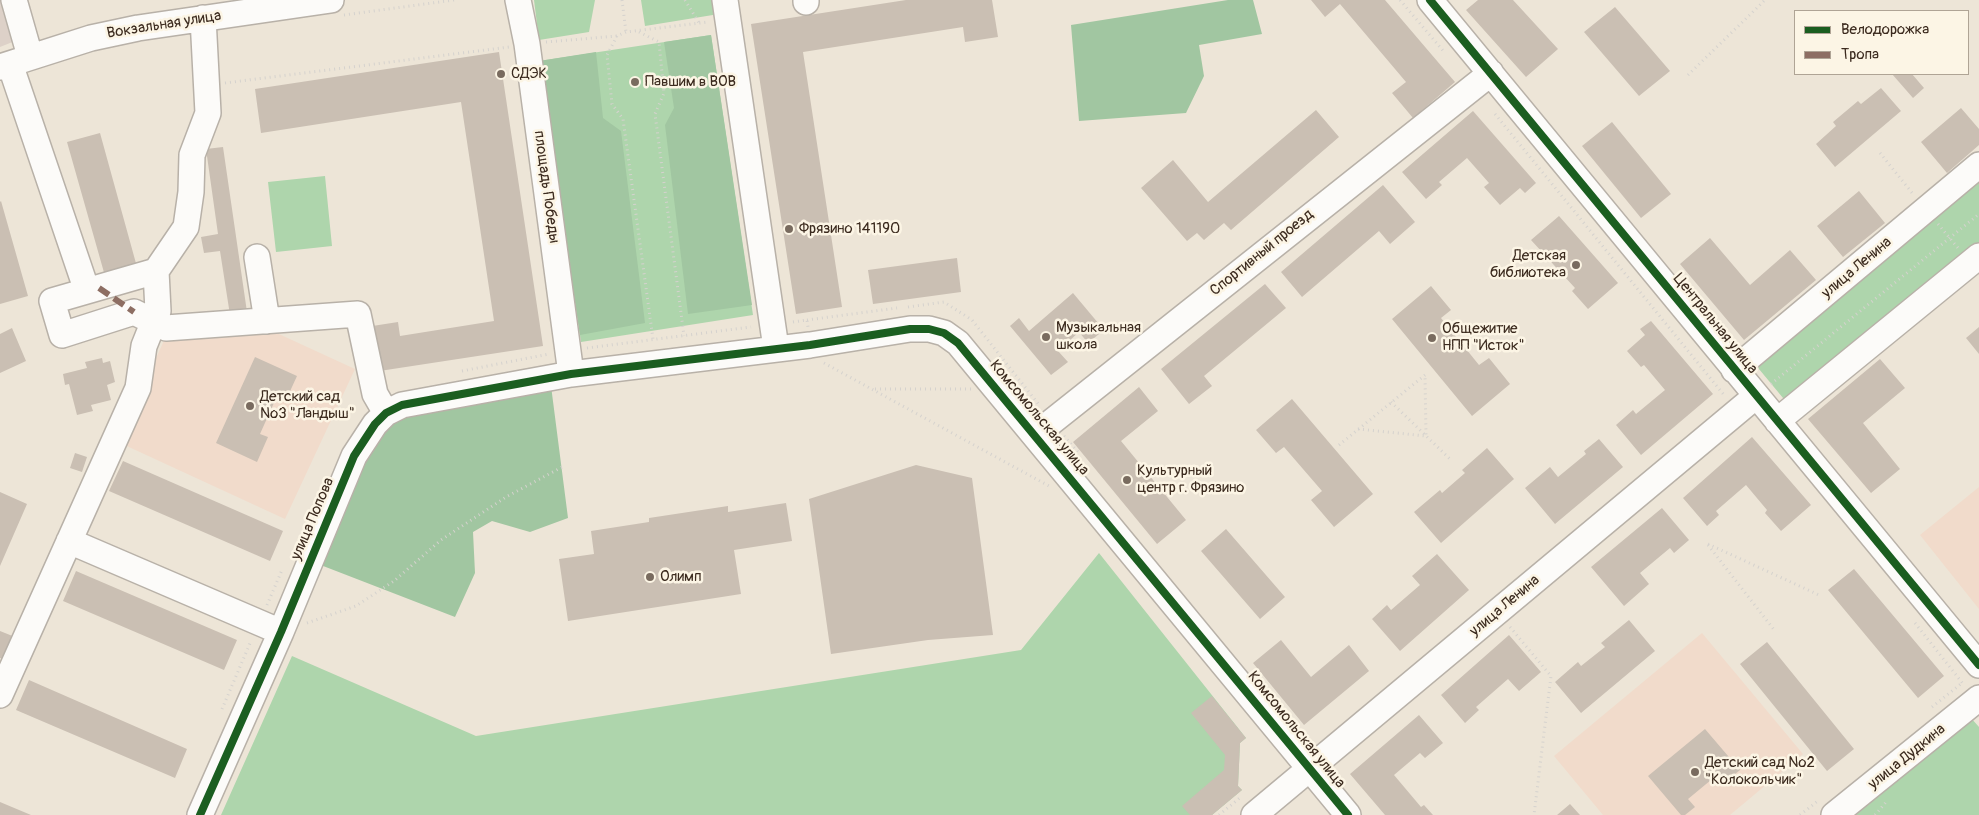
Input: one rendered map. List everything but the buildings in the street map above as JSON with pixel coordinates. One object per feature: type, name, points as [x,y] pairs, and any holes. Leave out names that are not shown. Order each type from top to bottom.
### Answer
[{"type":"street","points":[[14,0],[13,62],[86,291]]},
{"type":"street","name":"Вокзальная улица","points":[[13,62],[91,38],[203,18],[332,0]]},
{"type":"street","name":"площадь Победы","points":[[518,0],[527,44],[569,362]]},
{"type":"street","points":[[725,0],[776,348]]},
{"type":"street","name":"Центральная улица","points":[[1430,0],[1482,80],[1734,370],[1762,391],[1777,421],[1979,665]]},
{"type":"street","points":[[0,695],[138,388],[144,346],[158,311],[156,271],[186,227],[192,192],[192,155],[208,113],[203,18]]},
{"type":"street","name":"Спортивный проезд","points":[[1035,435],[1482,80]]},
{"type":"street","name":"улица Ленина","points":[[1734,370],[1979,165]]},
{"type":"street","points":[[1777,421],[1979,256]]},
{"type":"street","points":[[257,257],[267,320]]},
{"type":"street","points":[[156,271],[52,301],[62,336],[134,312],[166,328],[358,314],[375,394],[386,413]]},
{"type":"street","name":"Комсомольская улица","points":[[569,362],[810,345],[910,329],[929,329],[944,333],[958,343],[1348,815]]},
{"type":"street","name":"улица Попова","points":[[200,815],[270,627],[354,456],[374,424],[386,413],[402,405],[569,362]]},
{"type":"street","name":"улица Ленина","points":[[1254,815],[1762,391]]},
{"type":"street","points":[[69,541],[270,627]]},
{"type":"street","name":"улица Дудкина","points":[[1834,815],[1979,698]]},
{"type":"path","points":[[622,0],[626,32]]},
{"type":"path","points":[[685,0],[699,23]]},
{"type":"path","points":[[1400,0],[1448,57]]},
{"type":"path","points":[[1688,75],[1765,0]]},
{"type":"path","points":[[541,43],[617,36],[626,32],[638,32],[712,21]]},
{"type":"path","points":[[638,32],[659,42],[664,93],[655,114],[684,336]]},
{"type":"path","points":[[617,36],[608,54],[612,104],[624,119],[653,339]]},
{"type":"path","points":[[207,85],[512,46]]},
{"type":"path","points":[[1482,80],[1724,395]]},
{"type":"path","points":[[1762,391],[1979,214]]},
{"type":"path","points":[[784,323],[807,320],[812,356],[1056,490]]},
{"type":"path","points":[[458,372],[569,362],[653,339],[751,327]]},
{"type":"path","points":[[1339,445],[1425,375],[1426,436]]},
{"type":"path","points":[[873,390],[975,389]]},
{"type":"path","points":[[1391,402],[1451,460]]},
{"type":"path","points":[[1358,429],[1426,436]]},
{"type":"path","points":[[270,627],[356,606],[394,581],[441,540],[506,497],[564,466]]},
{"type":"path","points":[[1776,631],[1708,544],[1819,595]]},
{"type":"path","points":[[220,714],[270,627],[286,561]]},
{"type":"path","points":[[1510,627],[1551,676],[1534,815]]},
{"type":"path","points":[[1875,815],[1887,801]]},
{"type":"shaded area","points":[[0,0],[15,41],[0,47]]},
{"type":"shaded area","points":[[268,329],[355,369],[285,519],[118,442],[167,334]]},
{"type":"shaded area","points":[[1979,487],[1979,609],[1920,535]]},
{"type":"shaded area","points":[[1702,633],[1803,754],[1730,815],[1603,815],[1554,756]]},
{"type":"green space","points":[[534,0],[595,0],[589,32],[539,40]]},
{"type":"green space","points":[[641,0],[719,0],[719,14],[645,26]]},
{"type":"green space","points":[[1228,0],[1253,0],[1262,34],[1199,45],[1204,76],[1186,113],[1079,121],[1071,25]]},
{"type":"green space","points":[[711,35],[753,315],[581,342],[539,61]]},
{"type":"green space","points":[[711,35],[752,305],[688,314],[665,125],[674,108],[664,42]]},
{"type":"green space","points":[[596,52],[603,118],[621,131],[645,323],[580,335],[539,61]]},
{"type":"green space","points":[[325,176],[332,246],[276,252],[268,182]]},
{"type":"green space","points":[[1979,177],[1979,246],[1788,404],[1754,363]]},
{"type":"green space","points":[[550,378],[568,518],[530,532],[492,521],[473,532],[475,573],[455,617],[318,564],[372,442],[402,415]]},
{"type":"green space","points":[[1099,553],[1246,738],[1240,743],[1238,786],[1242,790],[1212,815],[221,815],[292,656],[476,736],[1021,650]]},
{"type":"green space","points":[[1971,718],[1979,727],[1979,815],[1850,815]]},
{"type":"marked path","points":[[99,288],[134,312]]},
{"type":"cycle path","points":[[1430,0],[1979,665]]},
{"type":"cycle path","points":[[200,815],[281,632],[354,456],[375,424],[386,413],[402,405],[571,374],[810,345],[910,329],[929,329],[944,333],[958,343],[1348,815]]},
{"type":"place","name":"СДЭК","points":[[501,74]]},
{"type":"place","name":"Павшим в ВОВ","points":[[635,82]]},
{"type":"place","name":"Фрязино 141190","points":[[789,229]]},
{"type":"place","name":"Детская библиотека","points":[[1576,265]]},
{"type":"place","name":"Музыкальная школа","points":[[1046,337]]},
{"type":"place","name":"Общежитие НПП \"Исток\"","points":[[1432,338]]},
{"type":"place","name":"Детский сад №3 \"Ландыш\"","points":[[250,406]]},
{"type":"place","name":"Культурный центр г. Фрязино","points":[[1127,480]]},
{"type":"place","name":"Олимп","points":[[650,577]]},
{"type":"place","name":"Детский сад №2 \"Колокольчик\"","points":[[1695,772]]}]
